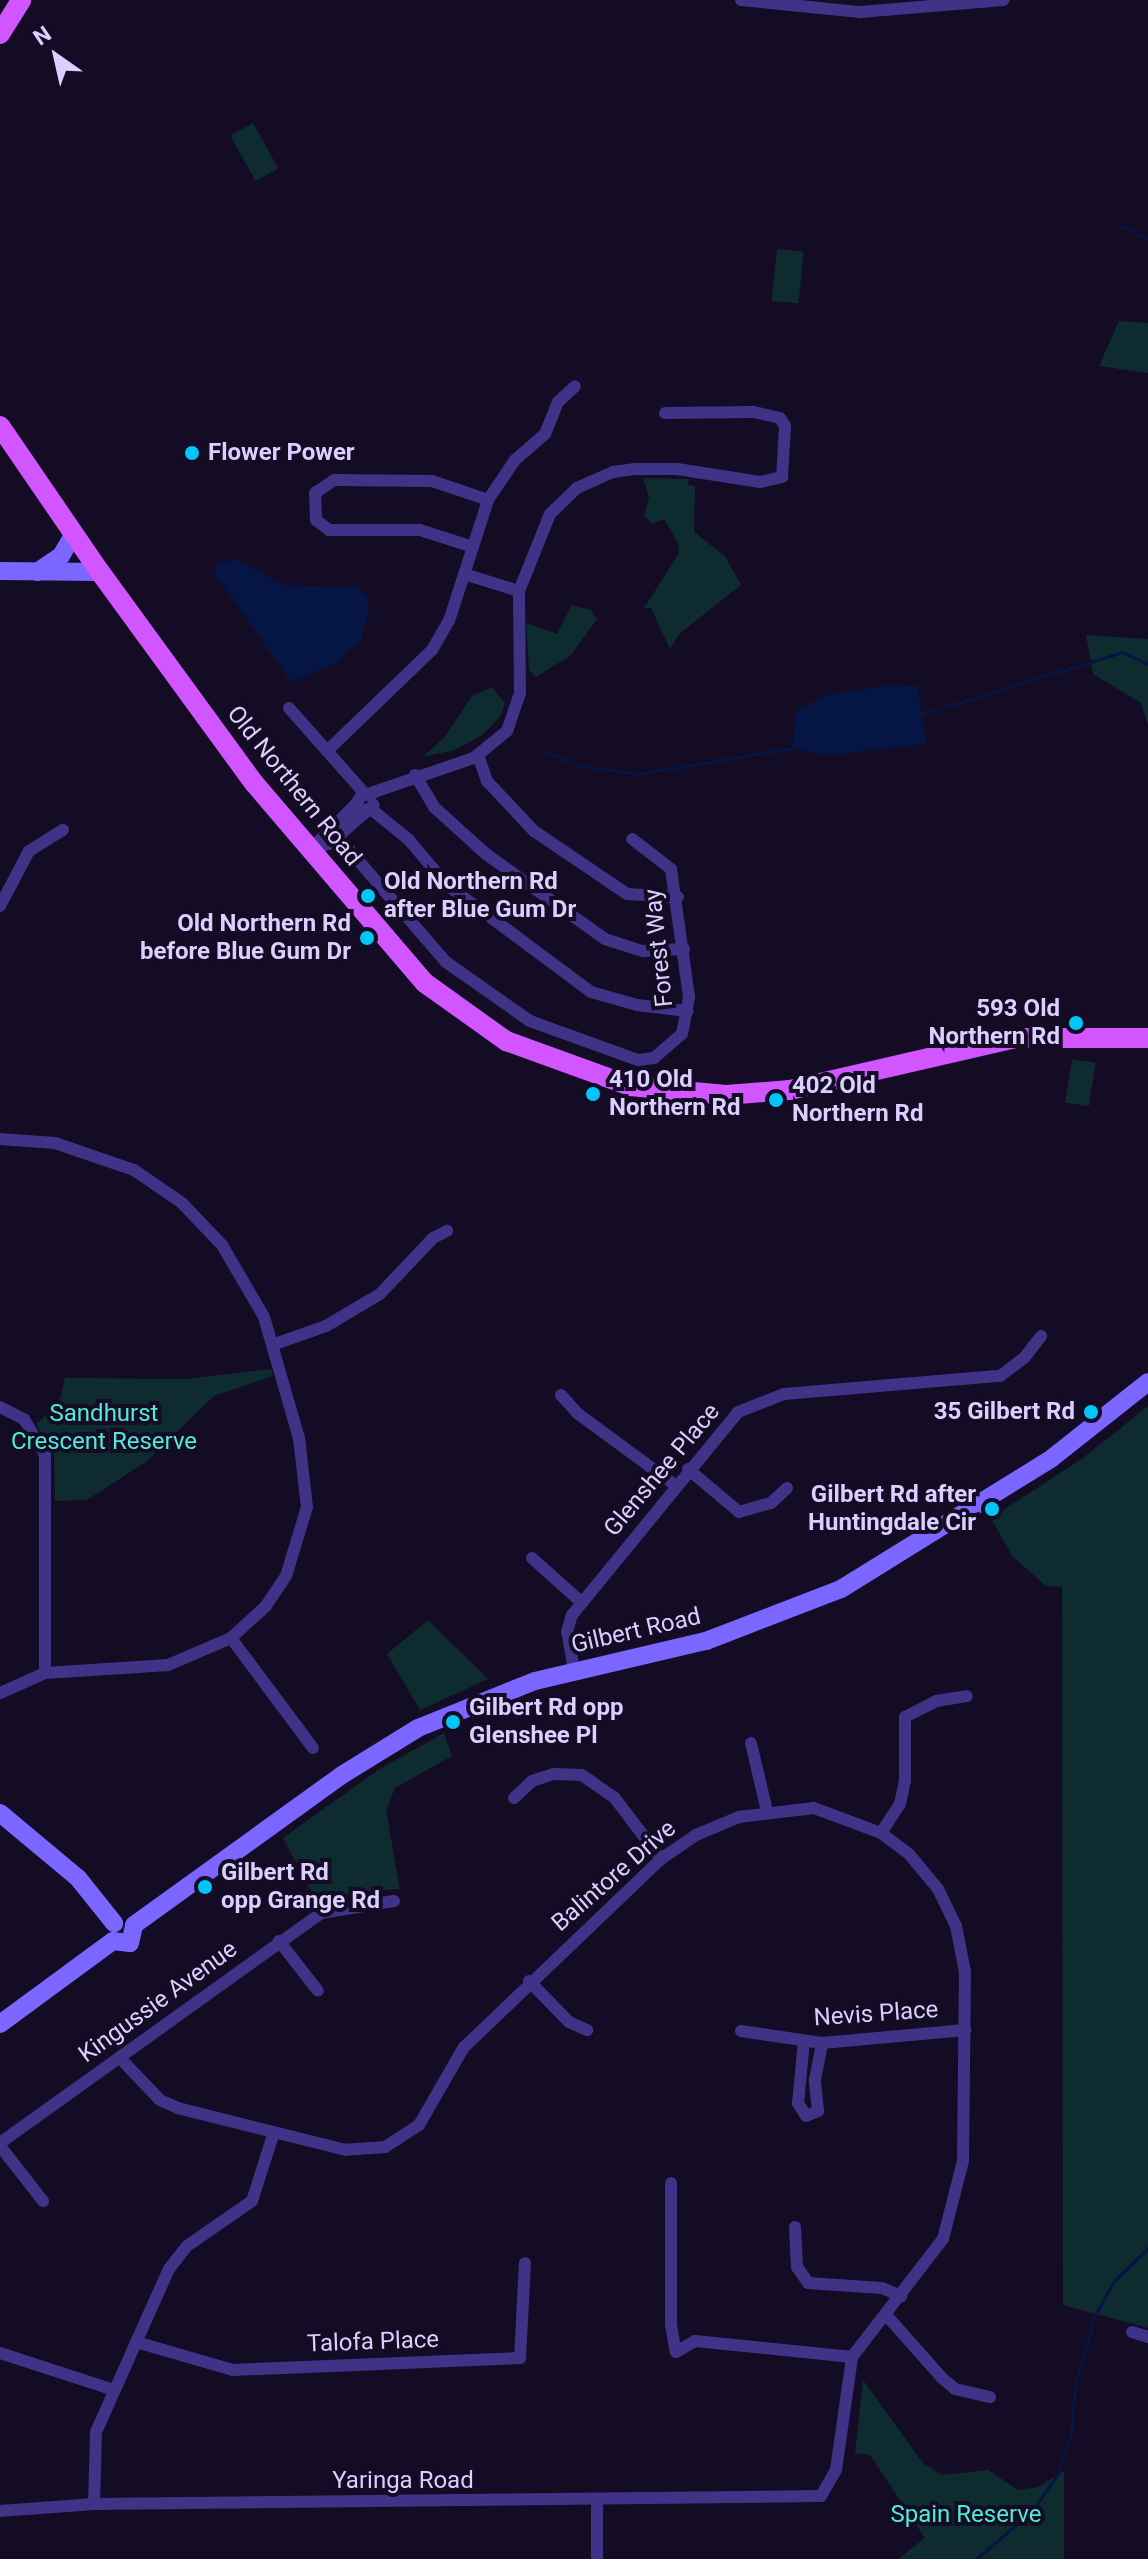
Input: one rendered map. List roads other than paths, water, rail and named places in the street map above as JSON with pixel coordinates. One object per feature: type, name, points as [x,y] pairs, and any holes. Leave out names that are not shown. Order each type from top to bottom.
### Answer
[{"type":"main road","points":[[0,34],[21,0]]},
{"type":"main road","name":"Old Northern Road","points":[[0,426],[73,535],[254,783],[397,952],[465,1016],[551,1062],[630,1086],[693,1095],[758,1094],[976,1044],[1101,1036],[1148,1038]]},
{"type":"main road","points":[[37,572],[61,556],[73,535]]},
{"type":"main road","points":[[0,571],[100,572]]},
{"type":"main road","name":"Old Northern Road","points":[[1101,1036],[1148,1050]]},
{"type":"main road","name":"Gilbert Road","points":[[114,1932],[125,1920],[134,1925],[397,1740],[457,1710],[574,1670],[706,1641],[841,1589],[1052,1458],[1148,1382]]},
{"type":"main road","points":[[0,1813],[78,1878],[114,1932],[0,2024]]},
{"type":"street","points":[[741,0],[860,12],[1004,0]]},
{"type":"street","points":[[327,751],[432,650],[464,574],[488,500],[515,460],[545,434],[558,402],[575,386]]},
{"type":"street","points":[[311,849],[365,800],[386,787],[478,755],[503,736],[518,707],[519,591],[540,532],[564,499],[591,480],[634,469],[677,469],[760,482],[782,477],[785,426],[780,418],[753,412],[665,413]]},
{"type":"street","points":[[473,547],[420,530],[329,530],[316,520],[315,493],[334,480],[432,481],[488,500]]},
{"type":"street","points":[[464,574],[519,591]]},
{"type":"street","points":[[289,708],[365,800],[409,840],[447,885],[591,992],[637,1005],[688,1011]]},
{"type":"street","points":[[478,755],[488,782],[534,831],[627,894],[678,897]]},
{"type":"street","points":[[415,775],[434,807],[486,854],[605,939],[643,951],[684,949]]},
{"type":"street","points":[[311,849],[338,837],[365,800]]},
{"type":"street","points":[[0,906],[29,851],[63,830]]},
{"type":"street","name":"Forest Way","points":[[338,837],[446,962],[479,986],[530,1021],[568,1037],[609,1053],[654,1058],[682,1034],[688,1011],[684,949],[678,897],[671,869],[632,839]]},
{"type":"street","points":[[0,1139],[55,1143],[104,1157],[182,1203],[239,1268],[272,1345],[299,1438],[307,1507],[286,1576],[266,1606],[231,1638],[168,1665],[45,1673],[0,1693]]},
{"type":"street","points":[[272,1345],[326,1326],[380,1294],[433,1238],[447,1231]]},
{"type":"street","name":"Glenshee Place","points":[[574,1670],[567,1632],[581,1602],[730,1419],[761,1400],[1000,1376],[1024,1358],[1041,1336]]},
{"type":"street","points":[[561,1395],[577,1413],[675,1485]]},
{"type":"street","points":[[0,1407],[24,1419],[45,1455],[45,1673]]},
{"type":"street","points":[[688,1469],[739,1512],[771,1503],[787,1488]]},
{"type":"street","points":[[532,1558],[581,1602]]},
{"type":"street","points":[[231,1638],[313,1748]]},
{"type":"street","points":[[881,1833],[900,1804],[905,1781],[905,1717],[936,1701],[967,1696]]},
{"type":"street","points":[[751,1743],[767,1811]]},
{"type":"street","points":[[514,1798],[532,1781],[554,1774],[582,1775],[614,1797],[661,1859]]},
{"type":"street","name":"Balintore Drive","points":[[119,2057],[160,2100],[273,2135],[367,2151],[402,2139],[429,2110],[464,2047],[529,1981],[661,1859],[718,1824],[767,1811],[814,1808],[881,1833],[909,1854],[938,1889],[956,1926],[965,1972],[963,2161],[952,2219],[887,2316],[852,2357]]},
{"type":"street","name":"Kingussie Avenue","points":[[0,2145],[279,1941],[335,1908],[394,1901]]},
{"type":"street","points":[[279,1941],[318,1991]]},
{"type":"street","points":[[529,1981],[569,2022],[587,2030]]},
{"type":"street","name":"Nevis Place","points":[[741,2031],[822,2043],[965,2030]]},
{"type":"street","points":[[804,2041],[798,2103],[806,2116],[818,2111],[815,2080],[822,2043]]},
{"type":"street","points":[[94,2504],[96,2432],[111,2389],[169,2269],[187,2246],[252,2201],[273,2135]]},
{"type":"street","points":[[0,2145],[43,2201]]},
{"type":"street","points":[[671,2183],[671,2325],[676,2352],[695,2341],[852,2357]]},
{"type":"street","points":[[795,2227],[797,2267],[808,2283],[882,2288],[901,2296]]},
{"type":"street","name":"Talofa Place","points":[[136,2342],[233,2370],[520,2358],[525,2263]]},
{"type":"street","points":[[887,2316],[955,2389],[990,2397]]},
{"type":"street","points":[[1132,2332],[1148,2337]]},
{"type":"street","points":[[0,2353],[111,2389]]},
{"type":"street","name":"Yaringa Road","points":[[0,2511],[94,2504],[806,2500],[821,2496],[832,2485],[852,2357]]},
{"type":"street","points":[[597,2502],[597,2559]]},
{"type":"water","points":[[236,559],[284,585],[356,587],[368,597],[369,613],[360,641],[335,664],[291,682],[214,572],[217,564]]},
{"type":"water","points":[[886,685],[918,686],[926,744],[823,756],[793,748],[796,710],[830,694]]},
{"type":"waterway","points":[[1119,225],[1148,239]]},
{"type":"waterway","points":[[922,714],[1122,652],[1148,664]]},
{"type":"waterway","points":[[542,751],[581,766],[638,774],[793,748]]},
{"type":"waterway","points":[[976,2559],[1032,2511],[1057,2475],[1071,2435],[1075,2384],[1095,2315],[1113,2282],[1148,2248]]},
{"type":"place","name":"Flower Power","points":[[192,453]]},
{"type":"place","name":"Old Northern Rd after Blue Gum Dr","points":[[368,896]]},
{"type":"place","name":"Old Northern Rd before Blue Gum Dr","points":[[367,938]]},
{"type":"place","name":"593 Old Northern Rd","points":[[1076,1023]]},
{"type":"place","name":"410 Old Northern Rd","points":[[593,1094]]},
{"type":"place","name":"402 Old Northern Rd","points":[[776,1100]]},
{"type":"place","name":"35 Gilbert Rd","points":[[1091,1412]]},
{"type":"place","name":"Gilbert Rd after Huntingdale Cir","points":[[992,1509]]},
{"type":"place","name":"Gilbert Rd opp Glenshee Pl","points":[[453,1722]]},
{"type":"place","name":"Gilbert Rd opp Grange Rd","points":[[205,1887]]},
{"type":"park label","name":"Sandhurst Crescent Reserve","points":[[104,1428]]},
{"type":"park label","name":"Spain Reserve","points":[[966,2515]]}]
